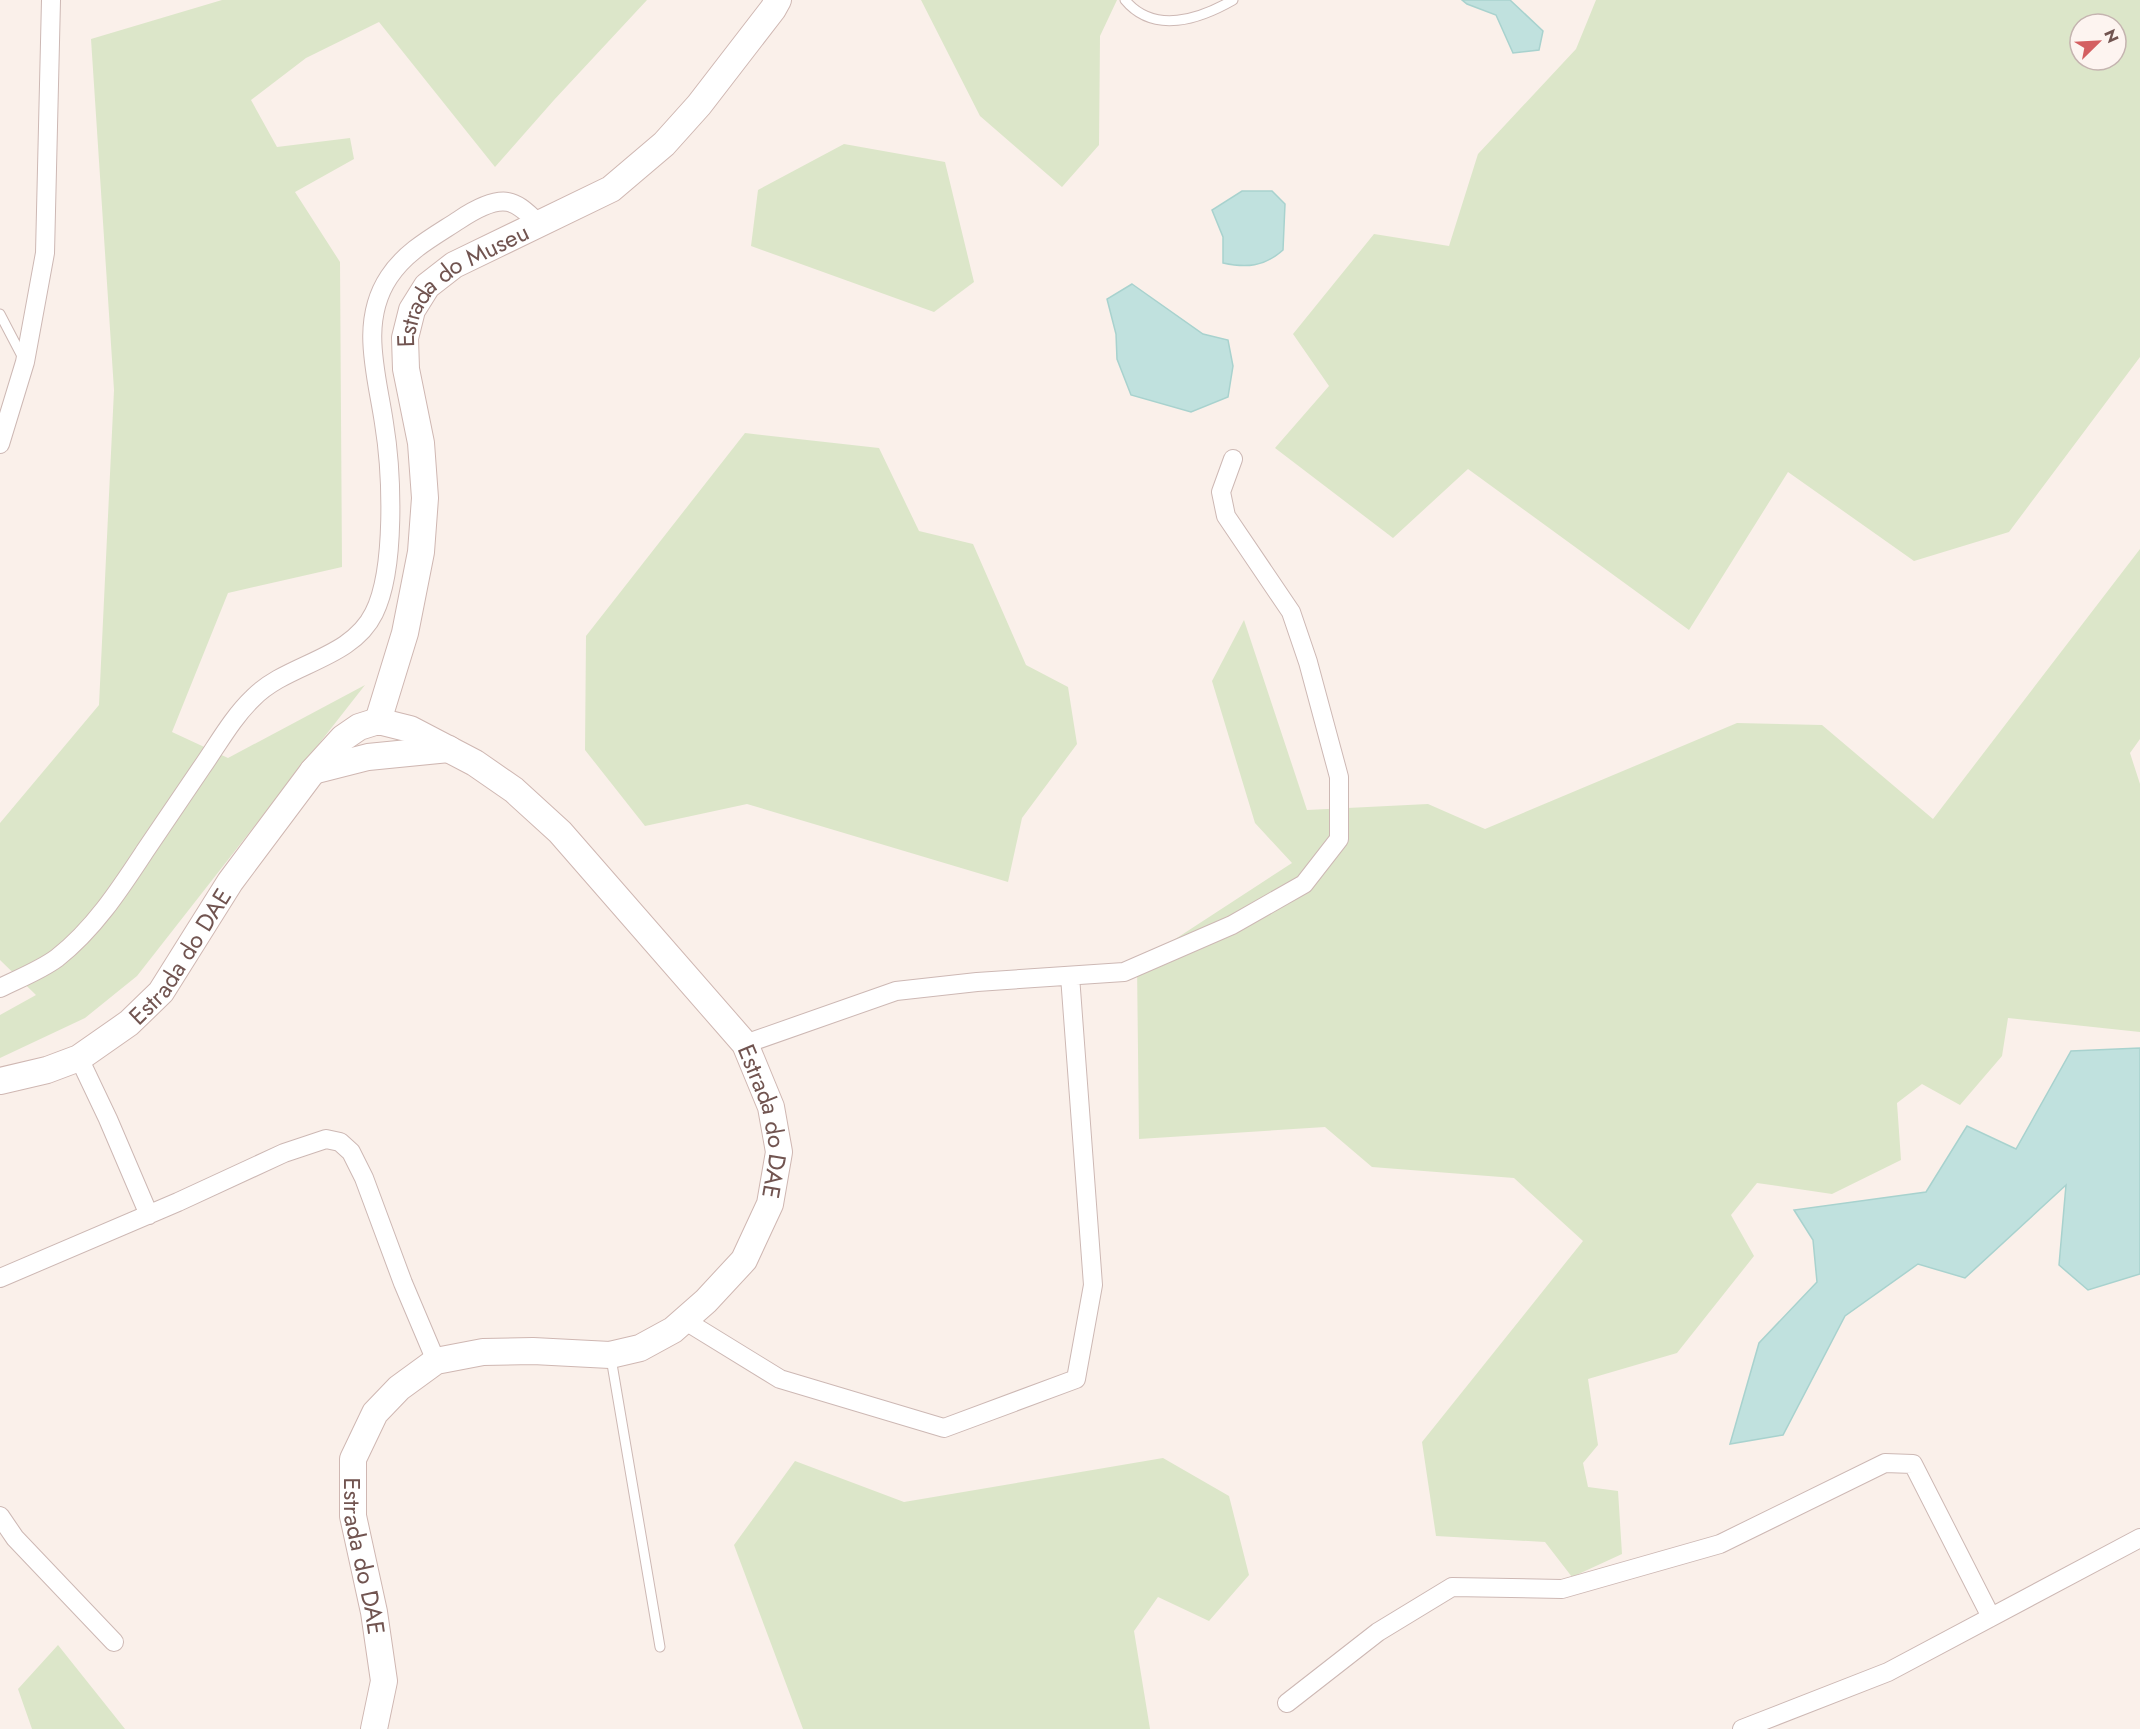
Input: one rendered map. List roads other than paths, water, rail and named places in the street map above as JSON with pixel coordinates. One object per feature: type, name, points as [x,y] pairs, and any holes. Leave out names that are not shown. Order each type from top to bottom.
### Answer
[{"type":"street","points":[[0,444],[25,362],[45,253],[51,0]]},
{"type":"street","name":"Estrada do Museu","points":[[378,721],[405,633],[421,552],[424,498],[421,443],[406,369],[405,338],[412,310],[427,286],[454,264],[611,189],[664,144],[699,105],[778,0]]},
{"type":"street","points":[[0,988],[55,959],[84,932],[115,896],[228,728],[253,697],[280,676],[336,650],[360,633],[373,616],[382,594],[390,531],[390,472],[384,422],[375,380],[372,345],[375,308],[388,279],[410,253],[468,214],[491,204],[507,202],[520,207],[539,223]]},
{"type":"street","points":[[745,1044],[896,991],[977,982],[1124,972],[1232,925],[1304,884],[1339,839],[1339,777],[1308,662],[1291,612],[1226,516],[1221,492],[1233,459]]},
{"type":"street","name":"Estrada do DAE","points":[[0,1081],[47,1070],[79,1058],[129,1023],[161,992],[230,882],[313,771],[343,738],[359,727],[378,721],[410,729],[450,749],[514,790],[560,832],[745,1044],[771,1107],[779,1152],[770,1204],[744,1260],[706,1301],[673,1330],[640,1348],[610,1355],[533,1351],[483,1352],[436,1361],[399,1388],[375,1413],[353,1459],[353,1516],[374,1612],[384,1681],[374,1729]]},
{"type":"street","points":[[313,771],[368,757],[450,749]]},
{"type":"street","points":[[684,1320],[780,1379],[944,1428],[1076,1379],[1093,1285],[1070,976]]},
{"type":"street","points":[[79,1058],[117,1137],[149,1215]]},
{"type":"street","points":[[0,1278],[149,1215],[284,1153],[326,1139],[340,1142],[351,1152],[364,1178],[403,1283],[436,1361]]},
{"type":"street","points":[[1287,1703],[1378,1632],[1452,1587],[1562,1589],[1697,1551],[1720,1544],[1885,1463],[1913,1464],[1991,1617]]},
{"type":"street","points":[[0,1516],[15,1538],[114,1642]]},
{"type":"street","points":[[1742,1729],[1888,1672],[2140,1538]]},
{"type":"lane","points":[[1125,0],[1142,14],[1157,21],[1177,21],[1211,13],[1233,0]]},
{"type":"lane","points":[[0,314],[25,362]]},
{"type":"lane","points":[[610,1355],[660,1647]]},
{"type":"water","points":[[1462,0],[1510,0],[1543,31],[1539,50],[1513,53],[1496,15]]},
{"type":"water","points":[[1242,191],[1272,191],[1285,204],[1283,250],[1269,260],[1247,266],[1223,263],[1223,237],[1212,210]]},
{"type":"water","points":[[1132,284],[1203,334],[1228,340],[1233,366],[1228,397],[1191,412],[1131,395],[1117,359],[1116,334],[1107,299]]},
{"type":"water","points":[[2140,1048],[2140,1274],[2088,1290],[2059,1265],[2066,1185],[1965,1278],[1918,1264],[1845,1316],[1783,1435],[1730,1444],[1759,1343],[1817,1282],[1813,1240],[1794,1210],[1926,1192],[1967,1126],[2016,1149],[2071,1051]]}]
